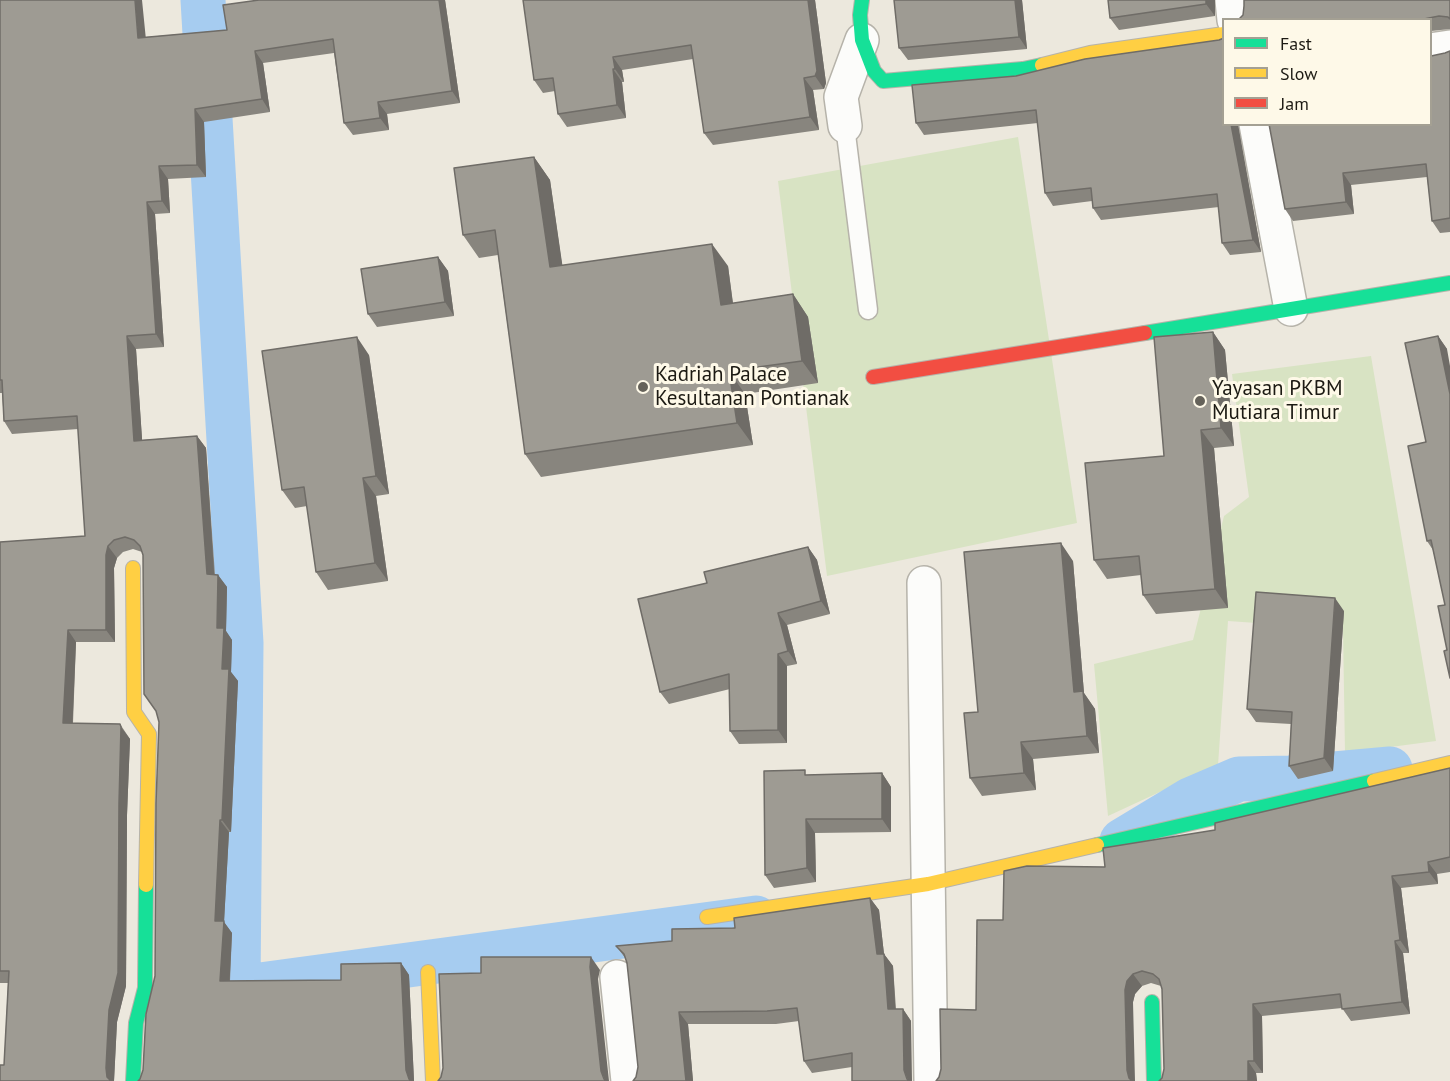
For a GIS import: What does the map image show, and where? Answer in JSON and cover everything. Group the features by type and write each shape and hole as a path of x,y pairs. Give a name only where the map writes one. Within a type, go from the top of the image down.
{"street":[{"path":"862,0 860,15 862,40 874,71 883,81 1023,69 1090,53 1222,34"},
{"path":"1232,0 1234,18"},
{"path":"845,126 841,97 862,40"},
{"path":"1432,50 1450,47"},
{"path":"1256,126 1291,309"},
{"path":"873,377 1450,283"},
{"path":"133,568 134,712 149,734 145,988 136,1023 133,1081"},
{"path":"924,583 931,1081"},
{"path":"706,916 928,884 1450,763"},
{"path":"428,972 433,1081"},
{"path":"617,976 628,1081"},
{"path":"1152,1002 1154,1081"}],"lane":[{"path":"845,126 868,310"}],"green space":[{"path":"1018,137 1077,523 827,576 778,181"},
{"path":"1371,356 1436,741 1345,753 1343,629 1228,621 1218,765 1108,816 1094,664 1193,640 1224,516 1249,497 1232,374"}],"building":[{"path":"0,0 135,0 138,38 227,30 223,5 259,0 439,0 452,91 378,102 380,118 344,123 333,39 255,51 262,99 195,109 197,165 159,166 162,201 147,202 156,334 127,336 134,441 197,436 207,574 218,575 217,628 224,628 222,669 229,669 215,921 224,921 220,981 341,980 341,964 401,963 406,1070 411,1081 138,1081 143,1070 146,1014 155,976 159,722 156,711 144,694 143,555 140,546 134,540 125,537 114,540 108,546 106,555 106,630 68,630 63,723 120,724 121,727 118,973 109,1010 106,1068 107,1077 111,1081 0,1081 0,1065 4,1065 9,971 0,971 0,542 85,536 77,416 4,421 2,380 0,380"},
{"path":"523,0 808,0 817,71 815,76 804,78 810,117 704,133 691,45 613,57 617,105 558,114 553,78 534,80"},
{"path":"894,0 1015,0 1019,37 899,48"},
{"path":"1108,0 1206,0 1206,4 1110,18"},
{"path":"1244,0 1450,0 1450,19 1439,16 1429,18 1240,18 1243,15"},
{"path":"1222,39 1222,126 1231,126 1253,240 1222,243 1217,194 1093,208 1091,188 1045,193 1036,110 916,123 912,85 1016,76 1085,59"},
{"path":"1450,51 1450,218 1432,221 1426,164 1343,173 1346,202 1285,209 1269,126 1432,126 1432,56"},
{"path":"534,157 550,267 712,244 721,305 793,294 802,361 729,371 737,423 525,454 495,230 463,235 454,168"},
{"path":"438,257 445,302 368,314 361,269"},
{"path":"1213,332 1221,428 1201,430 1215,589 1143,595 1139,556 1094,560 1085,463 1164,456 1154,337"},
{"path":"1438,336 1450,394 1450,678 1438,606 1445,605 1431,540 1427,541 1408,446 1426,442 1405,343"},
{"path":"357,337 376,476 363,478 375,563 316,572 304,487 282,490 262,351"},
{"path":"1061,543 1074,692 1083,691 1087,736 1021,742 1024,773 970,778 964,713 978,712 964,552"},
{"path":"808,547 821,601 778,613 788,651 778,654 778,730 730,731 729,674 660,692 638,599 707,583 704,572"},
{"path":"1256,592 1335,598 1324,758 1289,766 1292,712 1247,709"},
{"path":"1450,768 1450,857 1428,862 1429,872 1392,876 1400,940 1395,941 1402,1002 1342,1009 1340,994 1253,1004 1254,1061 1248,1061 1248,1081 1159,1081 1164,1069 1162,989 1159,979 1153,974 1142,971 1133,974 1127,981 1125,990 1127,1070 1132,1081 936,1081 941,1069 940,1009 976,1010 977,920 1003,920 1004,871 1027,866 1105,867 1103,848 1215,830 1215,823"},
{"path":"805,770 805,775 882,773 882,819 806,819 807,868 765,875 764,771"},
{"path":"870,898 877,954 884,954 888,1009 903,1009 904,1070 909,1081 852,1081 852,1053 804,1061 797,1008 767,1011 679,1012 686,1081 633,1081 638,1067 627,963 624,954 616,946 672,941 672,929 735,928 734,918"},
{"path":"481,957 591,957 590,967 601,1071 606,1081 438,1081 443,1068 439,974 481,973"}],"waterway":[{"path":"203,0 241,643 238,988 240,1081"},
{"path":"1122,841 1190,800 1239,779 1290,778 1390,769"},
{"path":"238,988 756,918"}],"traffic: fast":[{"path":"862,0 860,15 862,40 874,71 883,81 1023,69 1042,65"},
{"path":"1145,333 1450,283"},
{"path":"1097,845 1374,781"},
{"path":"133,1081 136,1023 145,988 146,885"},
{"path":"1152,1002 1154,1081"}],"traffic: slow":[{"path":"1042,65 1090,53 1222,34"},
{"path":"133,568 134,712 149,734 146,885"},
{"path":"1374,781 1450,763"},
{"path":"707,917 928,884 1097,845"},
{"path":"428,972 433,1081"}],"traffic: jam":[{"path":"873,377 1145,333"}],"place":[{"name":"Kadriah Palace Kesultanan Pontianak","path":"643,387"},
{"name":"Yayasan PKBM Mutiara Timur","path":"1200,401"}]}
